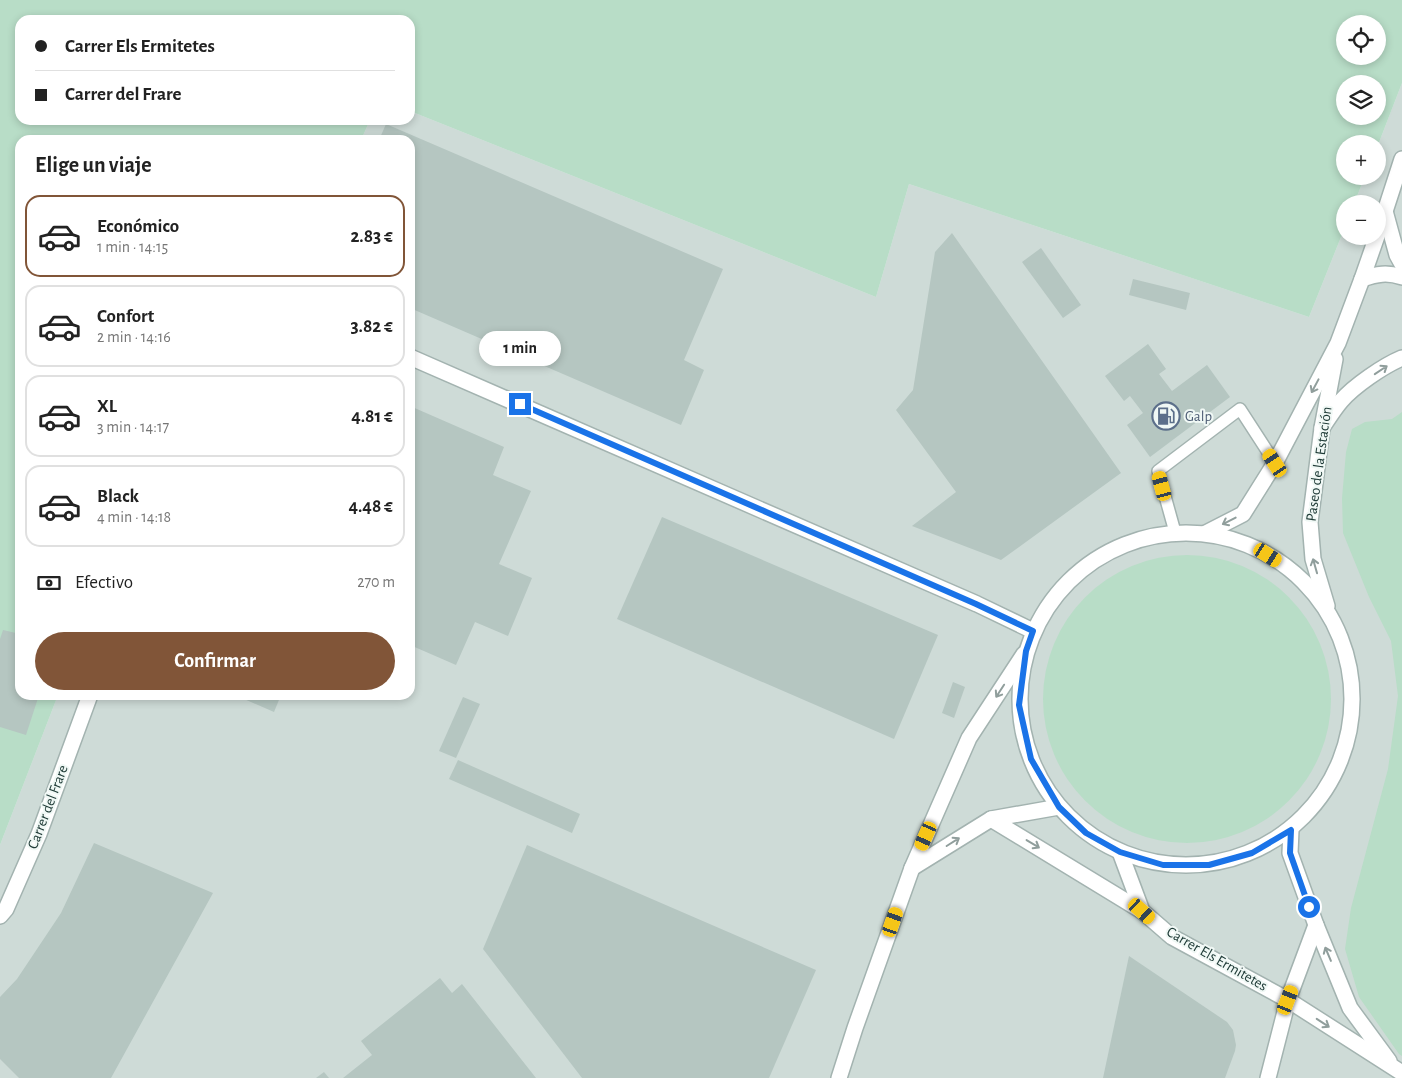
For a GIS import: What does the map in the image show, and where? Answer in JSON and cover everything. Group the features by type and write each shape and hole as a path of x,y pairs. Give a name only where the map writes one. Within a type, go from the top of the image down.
{"street":[{"name":"Paseo de la Estación","path":"1386,208 1402,159"},
{"path":"1386,215 1397,255 1402,264"},
{"name":"Paseo de la Estación","path":"1206,533 1243,514 1275,463 1338,343 1374,245"},
{"path":"1362,279 1379,274 1402,277"},
{"name":"Paseo de la Estación","path":"1329,612 1312,559 1310,522 1322,428 1338,343"},
{"path":"415,358 976,604 1033,631"},
{"path":"1322,428 1340,402 1358,385 1402,358"},
{"path":"1175,532 1206,533 1254,546 1297,574 1329,612 1346,649 1353,688 1351,728 1339,767 1319,801 1291,830 1252,853 1209,865 1163,865 1120,852 1086,833 1059,807 1031,759 1019,705 1026,651 1033,631 1057,592 1090,562 1131,541 1175,532"},
{"path":"839,1078 912,868 969,738 1026,651"},
{"name":"Carrer del Frare","path":"0,916 6,909 39,834 88,700"},
{"path":"912,868 991,818 1059,807"},
{"path":"991,818 1142,911"},
{"name":"Carrer Els Ermitetes","path":"1291,830 1290,853 1316,925 1350,1008 1399,1072"},
{"name":"Carrer Els Ermitetes","path":"1120,852 1142,911 1172,937 1288,1000 1399,1072"},
{"path":"1268,1078 1288,1000 1316,925"}],"lane":[{"path":"1175,532 1158,471 1240,409 1275,463"}],"shaded area":[{"path":"1402,83 1402,1078 0,1078 0,845 56,700 415,700 415,135 363,135 368,125 415,125 415,113 876,297 909,184 1309,317 1338,245 1386,245 1386,195 1358,195 1361,185 1386,185 1386,135 1382,135"}],"green space":[{"path":"0,0 1402,0 1402,83 1386,124 1386,75 1336,75 1336,125 1386,125 1382,135 1336,135 1336,185 1361,185 1358,195 1336,195 1336,245 1338,245 1309,317 909,184 876,297 415,113 415,15 15,15 15,125 368,125 363,135 15,135 15,700 56,700 0,845"},
{"path":"1402,412 1402,1056 1359,997 1345,949 1351,908 1388,769 1398,696 1391,641 1369,597 1343,533 1342,498 1346,452 1352,429 1365,422 1392,419"},
{"path":"1187,555 1215,558 1242,566 1267,579 1289,597 1307,619 1320,644 1328,671 1331,699 1328,727 1320,754 1307,779 1289,801 1267,819 1242,832 1215,840 1187,843 1159,840 1132,832 1107,819 1085,801 1067,779 1054,754 1046,727 1043,699 1046,671 1054,644 1067,619 1085,597 1107,579 1132,566 1159,558"}],"building":[{"path":"386,125 388,125 412,135 381,135"},
{"path":"415,136 723,269 684,360 704,370 681,425 415,310"},
{"path":"952,233 1121,473 1001,560 912,526 956,492 896,410 913,390 935,252"},
{"path":"1041,248 1081,305 1063,318 1022,262"},
{"path":"1133,279 1190,293 1186,310 1129,295"},
{"path":"1148,344 1166,369 1159,374 1172,391 1207,365 1230,397 1150,457 1127,425 1143,413 1130,396 1124,401 1105,376"},
{"path":"415,408 504,447 493,475 531,491 499,564 532,578 508,636 475,622 456,665 415,647"},
{"path":"662,517 938,635 894,739 617,619"},
{"path":"3,630 15,633 15,700 37,700 26,735 0,727 0,639"},
{"path":"953,682 965,687 954,718 942,713"},
{"path":"463,697 480,704 456,758 439,751"},
{"path":"246,700 279,700 274,712"},
{"path":"458,760 580,814 572,833 449,779"},
{"path":"94,843 213,893 111,1078 19,1078 0,1059 0,997 17,979 61,913"},
{"path":"527,845 816,970 769,1078 582,1078 483,949"},
{"path":"1129,956 1227,1022 1233,1030 1236,1045 1225,1078 1103,1078"},
{"path":"440,978 452,993 462,984 536,1078 343,1078 372,1055 361,1041"},
{"path":"324,1072 329,1078 316,1078"}],"place":[{"name":"Galp","path":"1166,416"}],"route":[{"path":"520,404 976,604 1033,631 1026,651 1019,705 1031,759 1059,807 1086,833 1120,852 1163,865 1209,865 1252,853 1291,830 1290,853 1309,907"}]}
